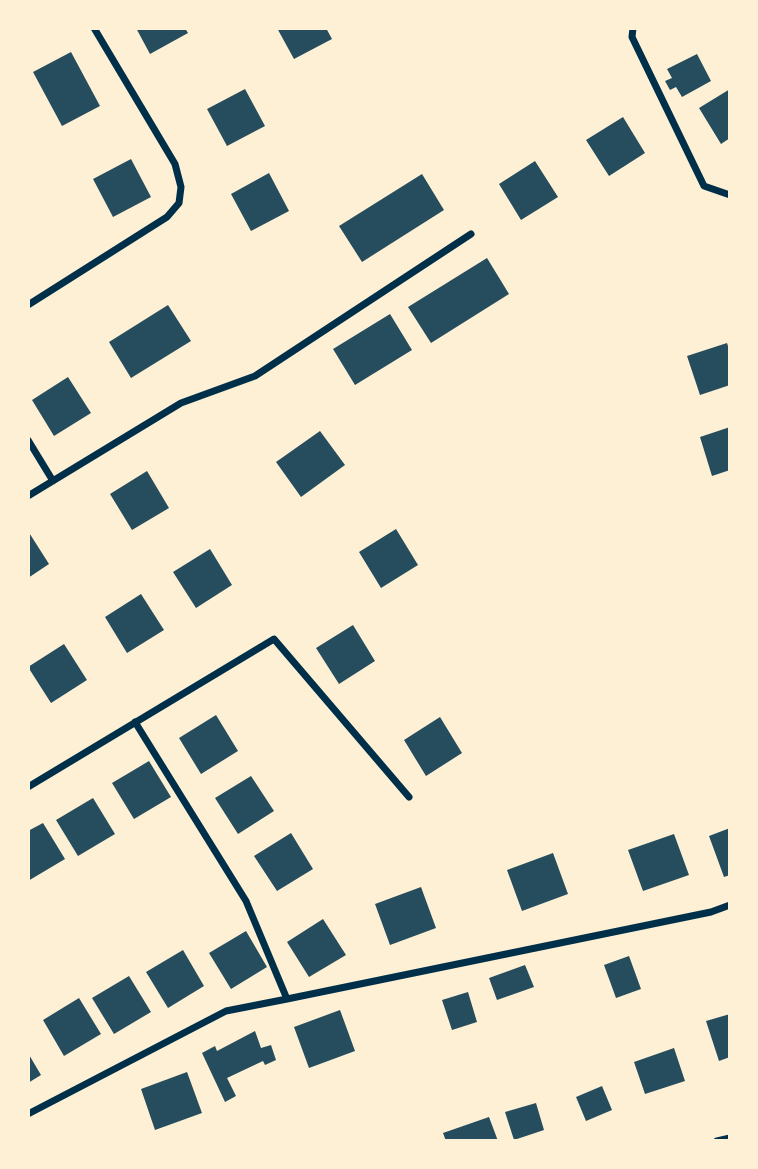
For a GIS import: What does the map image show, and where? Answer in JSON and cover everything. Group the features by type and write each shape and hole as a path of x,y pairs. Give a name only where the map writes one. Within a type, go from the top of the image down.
{"street":[{"path":"28,305 167,217 179,203 181,187 176,164 94,28"},
{"path":"633,28 632,37 704,186 730,195"},
{"path":"28,496 181,404 255,376 471,234"},
{"path":"28,440 53,481"},
{"path":"28,786 274,639 409,797"},
{"path":"135,722 246,901 287,999"},
{"path":"28,1114 226,1011 711,912 730,905"},
{"path":"717,1141 730,1138"}],"building":[{"path":"136,28 185,28 188,33 150,54"},
{"path":"277,28 326,28 332,39 294,59"},
{"path":"71,52 100,106 62,126 33,72"},
{"path":"697,54 711,81 682,97 676,87 670,90 665,81 672,78 667,69"},
{"path":"245,89 265,126 227,146 207,109"},
{"path":"730,89 730,138 721,144 699,108"},
{"path":"623,117 645,153 609,176 586,140"},
{"path":"131,159 151,197 113,217 93,179"},
{"path":"535,161 558,197 521,220 499,184"},
{"path":"269,173 289,211 251,231 231,194"},
{"path":"422,174 444,210 362,262 339,226"},
{"path":"487,258 509,294 431,343 408,307"},
{"path":"168,305 191,341 131,378 109,342"},
{"path":"390,314 412,350 355,385 333,349"},
{"path":"727,343 730,352 730,385 700,395 687,356"},
{"path":"68,377 91,413 54,436 32,400"},
{"path":"730,427 730,470 712,476 700,437"},
{"path":"320,431 345,465 301,497 276,462"},
{"path":"147,471 169,508 132,530 110,494"},
{"path":"396,529 418,565 381,588 359,552"},
{"path":"28,531 49,564 28,578"},
{"path":"210,549 232,585 196,608 173,572"},
{"path":"141,594 164,630 127,653 105,617"},
{"path":"353,625 375,661 339,684 316,648"},
{"path":"64,644 87,680 51,703 28,667"},
{"path":"216,715 238,751 201,774 179,738"},
{"path":"440,717 462,753 426,776 404,740"},
{"path":"149,761 171,797 134,819 112,783"},
{"path":"251,776 274,811 238,834 215,798"},
{"path":"93,798 115,834 78,856 56,820"},
{"path":"43,823 65,859 28,881 28,831"},
{"path":"730,828 730,875 724,877 709,836"},
{"path":"291,833 313,869 277,891 254,856"},
{"path":"674,834 689,875 643,891 628,850"},
{"path":"553,853 568,894 522,911 507,870"},
{"path":"421,887 436,928 390,945 375,904"},
{"path":"323,919 346,955 309,977 287,942"},
{"path":"246,931 267,967 231,989 209,953"},
{"path":"183,950 204,986 168,1008 146,972"},
{"path":"629,956 641,989 616,998 604,965"},
{"path":"525,965 534,987 497,1000 489,978"},
{"path":"129,976 151,1012 114,1034 92,998"},
{"path":"468,992 477,1022 452,1030 442,1000"},
{"path":"79,998 101,1034 64,1056 43,1020"},
{"path":"340,1010 355,1051 309,1068 294,1027"},
{"path":"730,1014 730,1057 719,1061 706,1021"},
{"path":"255,1031 261,1048 271,1045 276,1060 265,1065 263,1061 227,1078 236,1096 225,1102 202,1053 215,1046 217,1051"},
{"path":"674,1048 685,1081 645,1094 634,1062"},
{"path":"28,1053 41,1075 28,1083"},
{"path":"187,1072 202,1113 155,1130 141,1089"},
{"path":"602,1086 612,1110 586,1121 576,1097"},
{"path":"536,1103 544,1130 514,1140 505,1112"},
{"path":"489,1117 498,1141 446,1141 443,1133"}]}
